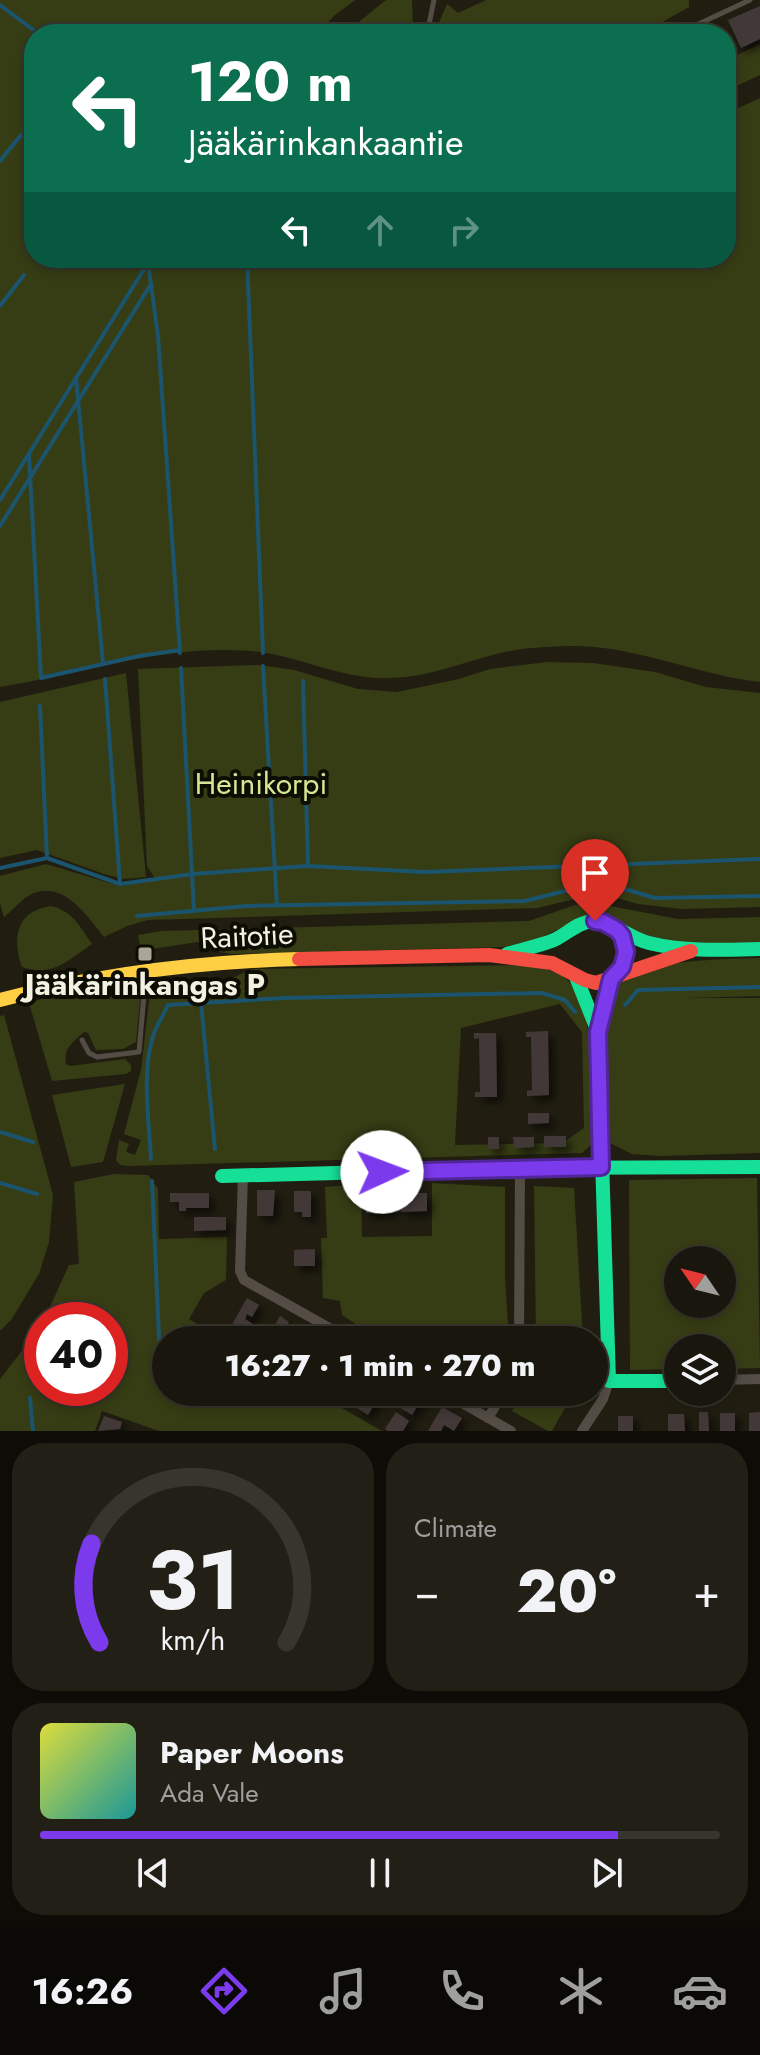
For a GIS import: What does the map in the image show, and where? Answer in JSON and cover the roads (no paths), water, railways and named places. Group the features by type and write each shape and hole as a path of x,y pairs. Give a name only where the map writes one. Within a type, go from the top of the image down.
{"main road":[{"name":"Raitotie","path":"501,955 571,933 581,924 595,921 603,922 635,940 691,951 760,949"},
{"path":"614,976 625,960 626,952 617,930"},
{"path":"571,933 564,952 598,1032 609,1381 664,1381"},
{"name":"Raitotie","path":"0,1000 44,987 212,962 501,955 557,965 596,983 691,951"},
{"path":"222,1176 520,1168 760,1167"}],"street":[{"path":"598,1032 614,976"},
{"path":"519,1326 520,1168"},
{"path":"243,1175 240,1271 244,1280 326,1326"},
{"path":"736,1380 760,1379"},
{"path":"582,1431 598,1407 609,1381"},
{"path":"467,1406 511,1431"},
{"path":"488,1418 495,1406"}],"lane":[{"path":"429,24 434,0"},
{"path":"698,24 750,0"},
{"path":"82,1040 89,1053 97,1057 139,1052 146,971"}],"waterway":[{"path":"0,5 26,24"},
{"path":"0,161 24,131"},
{"path":"0,500 145,268"},
{"path":"149,268 158,336 180,653"},
{"path":"247,268 263,653"},
{"path":"0,306 24,275"},
{"path":"0,526 151,284"},
{"path":"76,378 103,663"},
{"path":"29,455 41,678 180,650"},
{"path":"263,666 277,906"},
{"path":"181,668 194,911"},
{"path":"105,679 120,884"},
{"path":"303,681 308,866"},
{"path":"40,706 47,858"},
{"path":"0,868 47,858 120,884 193,874 308,866 425,872 760,859"},
{"path":"137,916 246,906 525,901 601,882 655,898 760,896"},
{"path":"625,1005 638,990 760,987"},
{"path":"151,1159 148,1063 154,1033 168,1005 283,998 542,993 565,1000 575,1012"},
{"path":"201,1003 215,1149"},
{"path":"0,1132 33,1142"},
{"path":"152,1181 159,1326"},
{"path":"0,1183 37,1194"},
{"path":"31,1406 33,1431"}],"place":[{"name":"Jääkärinkangas P","path":"145,954"}],"park label":[{"name":"Heinikorpi","path":"261,784"}]}
